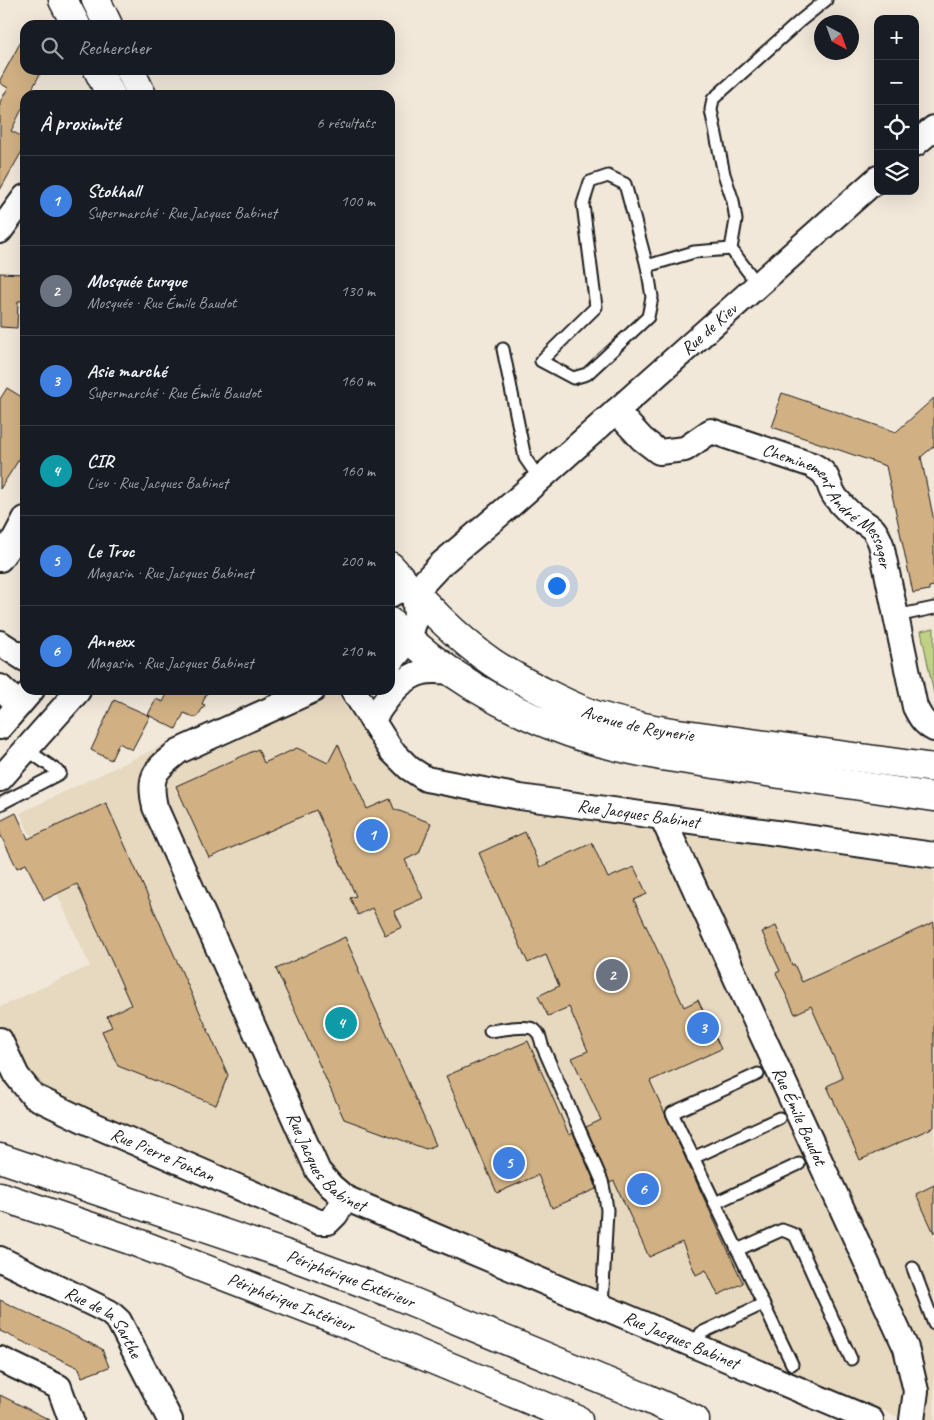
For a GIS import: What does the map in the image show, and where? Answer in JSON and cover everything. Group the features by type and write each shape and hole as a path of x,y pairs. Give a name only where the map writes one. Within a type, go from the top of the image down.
{"main road":[{"path":"63,0 73,20"},
{"path":"96,0 106,20"},
{"path":"101,75 108,90"},
{"path":"132,75 140,90"},
{"name":"Avenue de Reynerie","path":"395,578 402,594 492,662 530,685 598,716 678,734 934,768"},
{"name":"Avenue de Reynerie","path":"399,631 451,672 492,698 571,733 619,748 661,756 934,796"},
{"name":"Périphérique Extérieur","path":"0,1158 282,1253 396,1295 695,1420"},
{"name":"Périphérique Intérieur","path":"0,1196 130,1240 335,1318 578,1420"}],"street":[{"path":"919,141 934,128"},
{"name":"Rue de Kiev","path":"402,594 440,565 874,182"},
{"path":"0,231 20,204"},
{"name":"Cheminement André Messager","path":"616,411 642,439 659,452 685,449 711,431 822,470 829,481 834,496 854,517 870,525 877,534 881,544 915,707 927,726 934,729"},
{"path":"0,559 16,533"},
{"path":"395,645 399,631 416,616 402,594"},
{"path":"0,643 20,656"},
{"path":"395,689 406,679 424,672 451,672"},
{"path":"0,687 20,695"},
{"path":"0,779 74,695"},
{"name":"Rue Jacques Babinet","path":"302,695 180,751 163,764 154,775 151,791 155,807 318,1171 345,1198 870,1420"},
{"name":"Rue Jacques Babinet","path":"360,695 372,720 391,750 409,768 426,779 520,796 934,855"},
{"path":"372,720 389,695"},
{"path":"0,727 26,697"},
{"name":"Rue Émile Baudot","path":"662,817 906,1348 916,1391 912,1420"},
{"name":"Rue Pierre Fontan","path":"0,1040 17,1076 33,1096 85,1121 318,1222 328,1222 336,1214 345,1198"},
{"name":"Rue de la Sarthe","path":"0,1259 109,1312 120,1321 170,1420"},
{"path":"0,1359 59,1387 71,1420"}],"lane":[{"path":"758,284 731,249 736,220 733,201 724,174 711,110 713,99 826,0"},
{"path":"608,176 625,184 647,266 652,297 648,316 587,374 573,378 541,361 596,307 583,204 590,182 608,176"},
{"path":"647,266 694,252 731,249"},
{"path":"502,349 525,458 539,478"},
{"path":"896,616 934,608"},
{"path":"0,804 60,773 26,749"},
{"path":"490,1031 529,1027 536,1031 602,1181 607,1210 602,1307"},
{"path":"758,1074 672,1113 792,1364"},
{"path":"693,1158 779,1118"},
{"path":"715,1203 799,1164"},
{"path":"737,1250 782,1230 795,1235 851,1359"},
{"path":"913,1268 934,1324"},
{"path":"695,1346 701,1333 763,1304"}],"shaded area":[{"path":"268,695 339,695 386,764 395,774 409,786 434,795 934,868 934,1420 905,1420 354,1187 318,1207 40,1090 26,1076 0,1023 0,1007 90,966 20,813"}],"green space":[{"path":"934,628 934,694 921,631"}],"building":[{"path":"20,43 20,75 39,75 32,90 20,90 20,113 11,131 20,136 20,155 0,190 0,102 8,88 0,83"},
{"path":"0,273 20,274 20,301 18,301 17,328 0,327"},
{"path":"7,388 20,396 20,458 0,489 0,399"},
{"path":"782,393 896,432 934,398 934,446 921,457 934,521 934,586 929,587 929,590 913,593 886,466 772,427"},
{"path":"166,695 206,695 202,704 205,705 196,718 184,713 176,729 148,715 156,699 163,702"},
{"path":"114,700 150,716 132,750 119,743 111,760 91,750"},
{"path":"338,744 367,809 390,799 394,809 431,823 419,853 405,860 423,898 394,911 402,927 385,935 372,908 358,915 350,898 356,896 316,810 209,858 176,786 258,749 264,763 297,748 328,763"},
{"path":"106,803 228,1075 216,1105 118,1066 102,1031 112,1027 107,1016 131,1005 77,884 44,900 26,864 17,868 0,834 0,821 16,813 28,839"},
{"path":"525,832 540,867 592,843 608,878 634,867 647,894 634,900 684,1007 698,1000 721,1049 650,1081 743,1283 718,1295 706,1270 696,1275 682,1242 649,1257 614,1181 610,1183 586,1127 601,1120 572,1058 588,1051 569,1007 548,1016 538,996 559,986 546,955 528,963 479,853"},
{"path":"934,922 934,1127 860,1160 827,1086 843,1078 811,1006 795,1014 776,973 780,971 762,932 776,926 792,965 794,964 802,982"},
{"path":"345,937 436,1145 426,1149 344,1119 276,969"},
{"path":"528,1041 569,1135 573,1133 596,1189 552,1208 538,1175 497,1193 446,1076"},
{"path":"934,1185 934,1233 916,1194"},
{"path":"0,1300 102,1349 109,1367 82,1377 79,1368 0,1331"},
{"path":"0,1395 50,1420 0,1420"}],"place":[{"name":"Stokhall","path":"372,835"},
{"name":"Mosquée turque","path":"612,975"},
{"name":"CIR","path":"341,1023"},
{"name":"Asie marché","path":"703,1028"},
{"name":"Le Troc","path":"509,1163"},
{"name":"Annexx","path":"643,1189"}]}
